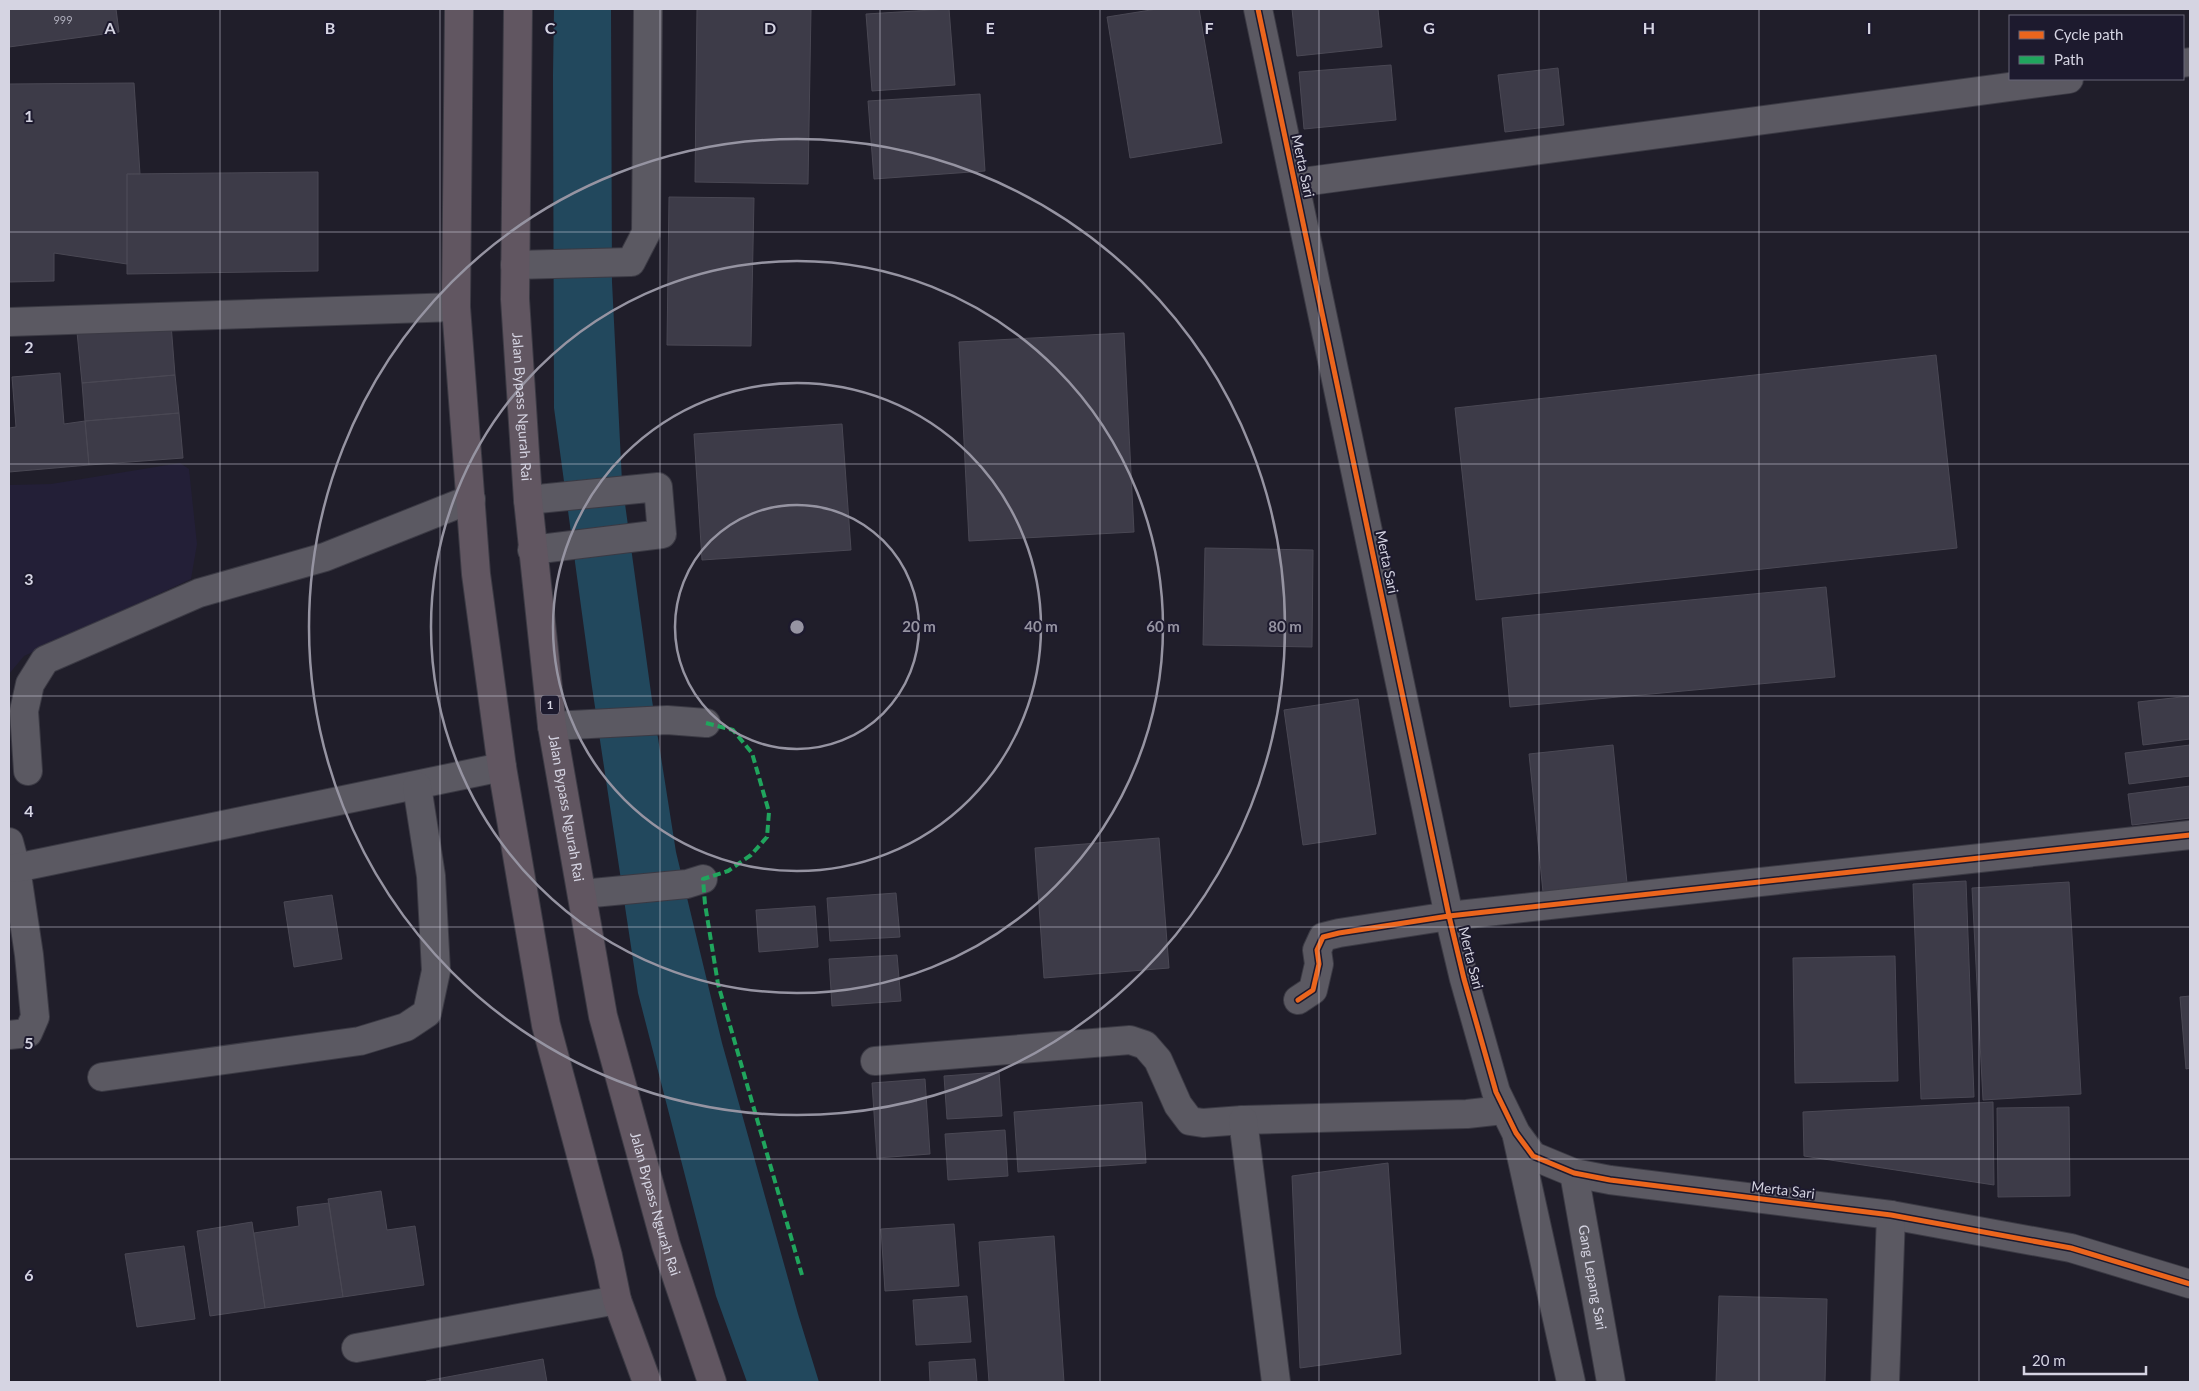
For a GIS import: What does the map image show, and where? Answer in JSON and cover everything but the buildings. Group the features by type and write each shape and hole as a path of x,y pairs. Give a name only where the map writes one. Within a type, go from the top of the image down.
{"highway":[{"path":"459,9 456,307 476,574 502,767 546,1025 608,1256 617,1300 647,1382"},
{"name":"Jalan Bypass Ngurah Rai","path":"518,9 520,265 515,299 538,499 552,726 603,1016 666,1245 712,1382"}],"street":[{"path":"520,265 632,262 646,234 648,9"},
{"name":"Merta Sari","path":"1258,9 1449,916 1464,979 1496,1092 1503,1110 1516,1133 1533,1156 1574,1173 1610,1180 1891,1215 2071,1248 2190,1284"},
{"path":"1295,184 2062,80"},
{"path":"9,322 456,307"},
{"path":"538,499 658,486 662,534 541,549"},
{"path":"28,771 24,711 30,684 45,660 199,594 325,557 470,499"},
{"path":"552,726 667,720 706,723"},
{"path":"16,868 502,767"},
{"path":"102,1077 360,1041 406,1027 427,1013 436,971 431,876 417,786"},
{"path":"1298,1000 1313,990 1319,964 1318,950 1323,937 1449,916 2190,835"},
{"path":"9,842 16,868 29,956 35,1017 28,1032 9,1035"},
{"path":"582,894 695,881"},
{"path":"875,1061 1130,1040 1145,1045 1158,1060 1178,1105 1190,1121 1203,1124 1243,1120 1467,1114 1503,1110"},
{"path":"1243,1120 1276,1382"},
{"path":"1516,1133 1571,1382"},
{"name":"Gang Lepang Sari","path":"1574,1173 1611,1382"},
{"path":"1885,1382 1891,1215"},
{"path":"356,1348 617,1300"}],"shaded area":[{"path":"180,463 189,469 197,544 191,579 24,656 9,674 9,485 51,484"}],"water":[{"path":"554,9 611,9 612,282 622,482 652,700 676,852 722,1043 819,1382 747,1382 716,1296 638,993 592,687 554,408"}],"marked path":[{"path":"706,723 733,730 752,753 769,812 767,837 751,855 728,871 703,879 705,904 718,984 802,1275"}],"cycle path":[{"path":"1258,9 1449,916 1464,979 1496,1092 1516,1133 1533,1156 1574,1173 1610,1180 1891,1215 2071,1248 2190,1284"},
{"path":"1298,1000 1313,990 1319,964 1317,950 1323,937 1339,933 1449,916 2190,835"}]}
